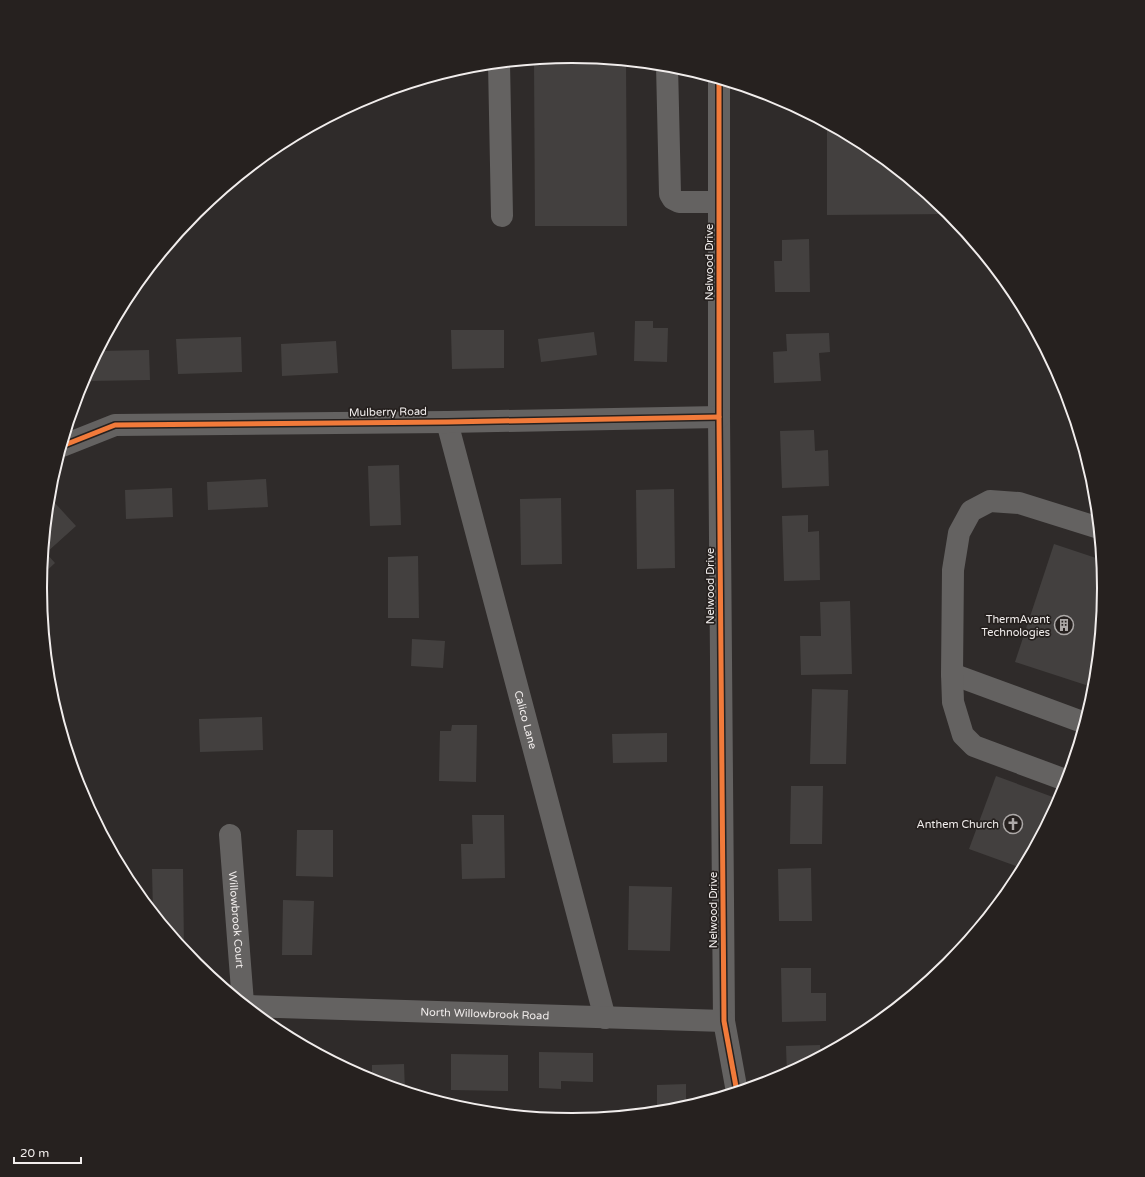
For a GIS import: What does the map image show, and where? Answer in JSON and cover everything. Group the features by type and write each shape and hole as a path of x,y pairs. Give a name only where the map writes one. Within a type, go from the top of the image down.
{"street":[{"path":"500,68 502,216"},
{"path":"667,72 670,194 673,199 685,203 719,202"},
{"name":"Nelwood Drive","path":"724,86 719,202 719,417 724,1021 737,1087"},
{"name":"Mulberry Road","path":"68,444 115,425 446,422 719,417"},
{"name":"Calico Lane","path":"446,422 604,1018"},
{"path":"1062,779 974,746 963,735 953,702 953,570 959,533 971,512 990,501 1019,503 1095,527"},
{"path":"952,674 1081,721"},
{"name":"Willowbrook Court","path":"230,835 242,997"},
{"name":"North Willowbrook Road","path":"255,1006 724,1021"}],"building":[{"path":"572,63 626,66 627,226 535,226 534,64"},
{"path":"827,129 892,172 919,193 941,214 827,215"},
{"path":"809,239 810,292 775,292 774,261 782,261 782,240"},
{"path":"635,321 653,321 653,328 668,328 667,362 634,361"},
{"path":"451,330 504,330 504,368 452,369"},
{"path":"594,332 597,355 541,362 538,339"},
{"path":"829,333 830,352 819,353 821,381 774,383 773,352 787,351 786,334"},
{"path":"241,337 242,372 178,374 176,339"},
{"path":"336,341 338,373 282,376 281,344"},
{"path":"149,350 150,380 90,381 104,351"},
{"path":"814,430 815,451 828,450 829,486 782,488 780,431"},
{"path":"399,465 401,525 370,526 368,466"},
{"path":"266,479 268,507 208,510 207,482"},
{"path":"172,488 173,517 126,519 125,490"},
{"path":"674,489 675,568 637,569 636,490"},
{"path":"561,498 562,564 521,565 520,499"},
{"path":"54,502 76,526 48,551"},
{"path":"808,515 808,532 819,531 820,580 784,581 782,516"},
{"name":"ThermAvant Technologies","path":"1054,544 1097,558 1097,623 1094,657 1089,686 1015,662"},
{"path":"48,555 55,563 48,570"},
{"path":"418,556 419,618 388,618 388,557"},
{"path":"850,601 852,674 801,675 800,636 821,636 820,602"},
{"path":"412,639 445,641 443,668 411,666"},
{"path":"812,689 848,690 846,764 810,764"},
{"path":"262,717 263,750 200,752 199,719"},
{"path":"452,725 477,725 476,782 439,781 440,731 451,731"},
{"path":"667,733 667,762 613,763 612,734"},
{"name":"Anthem Church","path":"996,776 1055,798 1028,851 1018,867 969,849"},
{"path":"791,786 823,786 822,844 790,844"},
{"path":"472,815 504,815 505,878 462,879 461,844 473,844"},
{"path":"297,830 333,830 333,877 296,876"},
{"path":"811,868 812,921 779,921 778,869"},
{"path":"152,869 183,869 184,942 177,935 153,904"},
{"path":"629,886 672,887 670,951 628,950"},
{"path":"283,900 314,901 312,955 282,955"},
{"path":"781,968 811,968 811,993 826,993 826,1021 782,1022"},
{"path":"820,1045 821,1052 787,1068 786,1046"},
{"path":"539,1052 593,1053 593,1082 561,1081 561,1089 539,1088"},
{"path":"451,1054 508,1055 508,1091 451,1090"},
{"path":"404,1064 405,1086 372,1074 372,1065"},
{"path":"686,1084 686,1101 657,1107 657,1085"}],"cycle path":[{"path":"719,84 719,417 724,1021 736,1088"},
{"path":"68,444 115,425 447,422 719,417"}],"place":[{"name":"ThermAvant Technologies","path":"1064,625"},
{"name":"Anthem Church","path":"1013,824"}]}
